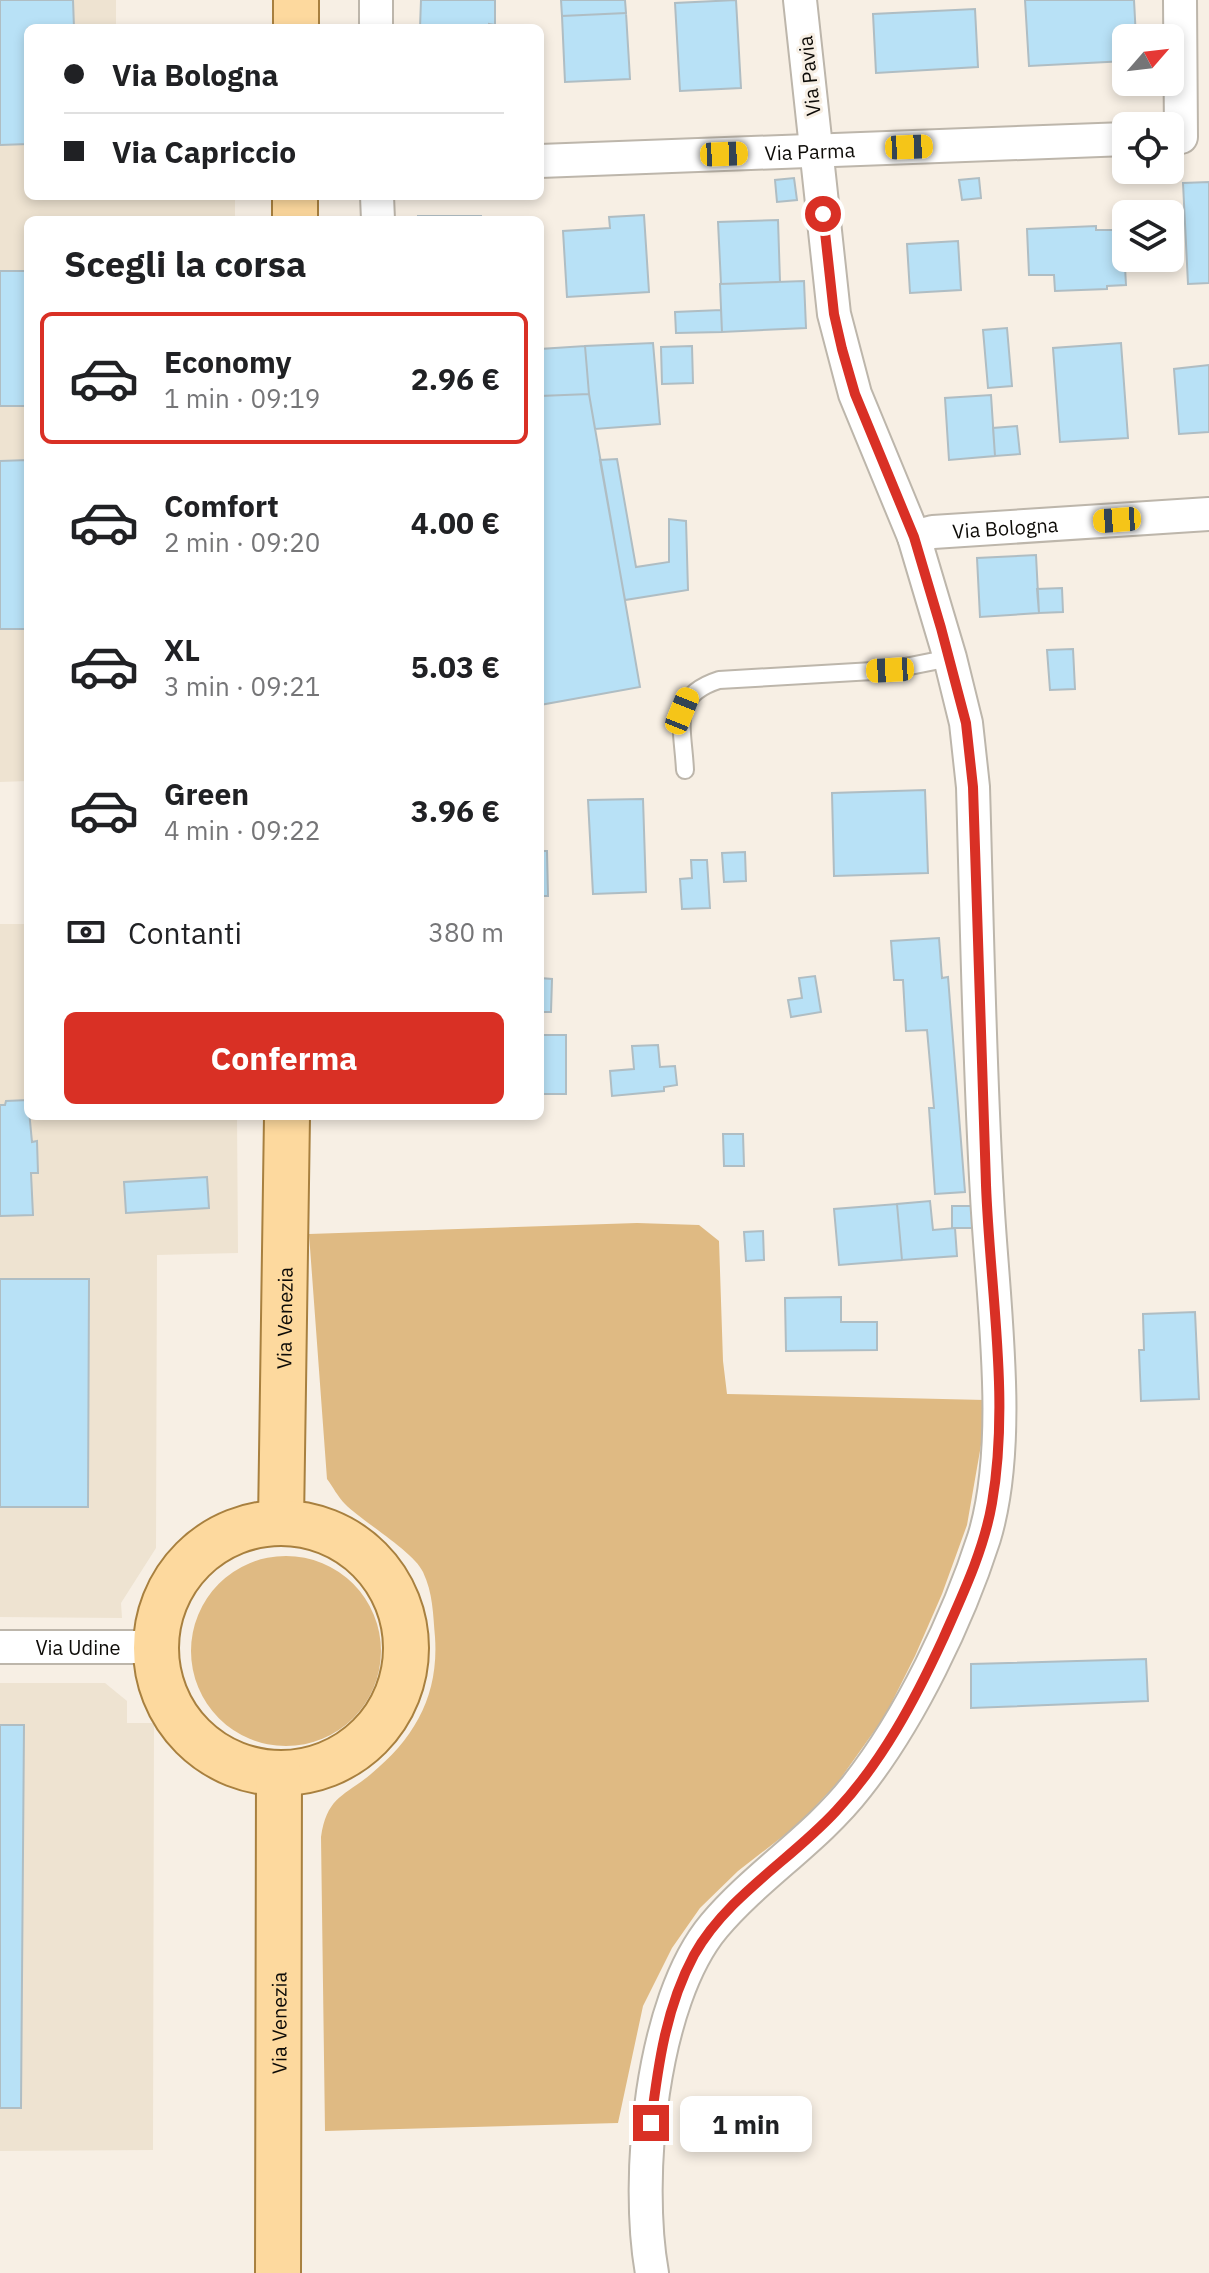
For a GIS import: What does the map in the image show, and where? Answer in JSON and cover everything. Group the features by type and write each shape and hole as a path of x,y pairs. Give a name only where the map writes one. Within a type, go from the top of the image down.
{"main road":[{"path":"296,0 296,24"},
{"name":"Via Venezia","path":"281,1522 287,1120"},
{"path":"281,1522 320,1528 355,1546 383,1575 401,1610 407,1649 400,1688 382,1723 354,1751 319,1769 279,1774 240,1768 206,1749 178,1721 160,1686 155,1647 159,1614 172,1584 192,1558 218,1538 248,1526 281,1522"},
{"name":"Via Venezia","path":"278,2273 279,1774"}],"street":[{"path":"376,0 376,24"},
{"name":"Via Pavia","path":"800,0 817,151"},
{"path":"1180,0 1187,137"},
{"name":"Via Parma","path":"544,161 1112,140"},
{"path":"652,2273 646,2212 648,2151 663,2044 677,1992 712,1929 835,1812 881,1755 912,1702 941,1642 984,1538 992,1506 998,1422 997,1363 986,1191 973,787 966,723 914,537 855,394 839,338 832,300 817,151"},
{"name":"Via Bologna","path":"914,537 949,531 1209,514"},
{"name":"Via Udine","path":"0,1647 155,1647"}],"lane":[{"path":"685,770 682,711 688,696 699,687 719,680 890,670 950,658"}],"shaded area":[{"path":"0,0 116,0 116,24 24,24 24,200 235,200 235,216 24,216 24,781 0,782"},
{"path":"0,924 24,924 24,1120 237,1120 238,1253 157,1255 156,1548 121,1603 122,1618 0,1617"},
{"path":"637,1223 699,1225 719,1241 727,1394 985,1400 981,1445 967,1525 942,1594 885,1716 838,1782 800,1823 738,1871 700,1908 672,1948 643,2006 618,2123 325,2131 321,1837 332,1806 387,1760 412,1730 433,1678 435,1637 429,1588 418,1564 345,1504 327,1479 309,1234"},
{"path":"286,1556 322,1563 353,1584 374,1615 381,1651 374,1687 353,1718 322,1739 286,1746 250,1739 219,1718 198,1687 191,1651 198,1615 219,1584 250,1563"},
{"path":"0,1683 105,1683 127,1701 127,1723 154,1723 153,2150 0,2151"}],"building":[{"path":"0,0 73,0 74,24 24,24 24,144 0,145"},
{"path":"421,0 495,0 495,24 420,24"},
{"path":"561,0 625,0 626,13 562,16"},
{"path":"736,0 741,88 680,91 675,3"},
{"path":"1025,0 1134,0 1135,24 1112,24 1112,62 1029,66"},
{"path":"975,9 978,67 876,73 873,14"},
{"path":"626,13 630,79 565,82 562,16"},
{"path":"794,178 797,200 777,202 775,180"},
{"path":"979,178 981,198 962,200 959,180"},
{"path":"1209,182 1209,283 1188,284 1184,183"},
{"path":"644,215 649,292 567,297 563,231 610,228 609,217"},
{"path":"778,220 780,282 721,284 718,222"},
{"path":"1096,226 1096,230 1112,230 1112,272 1125,272 1126,285 1055,291 1054,275 1029,275 1027,229"},
{"path":"958,241 961,290 910,293 907,244"},
{"path":"0,271 24,271 24,406 0,406"},
{"path":"804,281 806,328 722,332 720,284"},
{"path":"721,310 722,332 676,333 675,312"},
{"path":"1007,328 1012,386 988,388 983,330"},
{"path":"653,343 660,424 595,429 585,346"},
{"path":"1121,343 1128,438 1060,442 1053,348"},
{"path":"585,346 589,394 544,396 544,349"},
{"path":"692,346 693,383 662,384 661,347"},
{"path":"1209,365 1209,432 1179,434 1174,369"},
{"path":"589,394 640,687 544,704 544,396"},
{"path":"991,395 995,456 949,460 945,398"},
{"path":"1017,426 1020,454 995,456 993,428"},
{"path":"617,459 636,567 669,562 669,519 686,521 688,590 625,600 600,460"},
{"path":"24,460 24,629 0,629 0,461"},
{"path":"1036,555 1039,613 980,617 977,558"},
{"path":"1062,588 1063,612 1039,613 1037,589"},
{"path":"1073,649 1075,689 1050,690 1047,650"},
{"path":"925,790 928,873 834,876 832,793"},
{"path":"643,799 646,892 593,894 588,800"},
{"path":"544,851 547,851 548,896 544,896"},
{"path":"745,852 746,881 724,882 722,853"},
{"path":"691,860 707,860 710,908 682,909 680,879 692,878"},
{"path":"939,938 942,978 948,977 965,1192 935,1194 929,1108 934,1108 927,1030 906,1031 903,980 894,980 891,941"},
{"path":"815,976 821,1012 791,1017 788,1000 802,998 799,978"},
{"path":"544,978 552,979 551,1012 544,1012"},
{"path":"544,1035 566,1035 566,1094 544,1094"},
{"path":"658,1045 660,1067 675,1066 677,1085 664,1087 664,1091 612,1096 610,1071 634,1069 632,1046"},
{"path":"24,1100 24,1120 30,1120 32,1142 37,1141 38,1173 31,1173 33,1215 0,1216 0,1105 5,1105 6,1101"},
{"path":"723,1134 743,1134 744,1166 724,1166"},
{"path":"207,1177 209,1208 126,1213 124,1182"},
{"path":"930,1201 933,1230 955,1228 957,1256 902,1260 897,1204"},
{"path":"897,1204 902,1260 839,1265 834,1209"},
{"path":"952,1206 972,1206 973,1228 952,1228"},
{"path":"763,1231 764,1260 746,1261 744,1232"},
{"path":"0,1279 89,1279 88,1507 0,1507"},
{"path":"841,1297 841,1322 877,1322 877,1350 786,1351 785,1298"},
{"path":"1195,1312 1199,1399 1141,1401 1139,1350 1144,1350 1143,1314"},
{"path":"1146,1659 1148,1701 971,1708 971,1664"},
{"path":"0,1725 24,1725 21,2108 0,2108"}],"route":[{"path":"651,2123 663,2044 677,1992 696,1953 712,1929 737,1902 835,1812 881,1755 912,1702 963,1592 984,1538 995,1482 997,1363 986,1191 973,787 966,723 914,537 855,394 842,349 834,314 823,214"}]}
